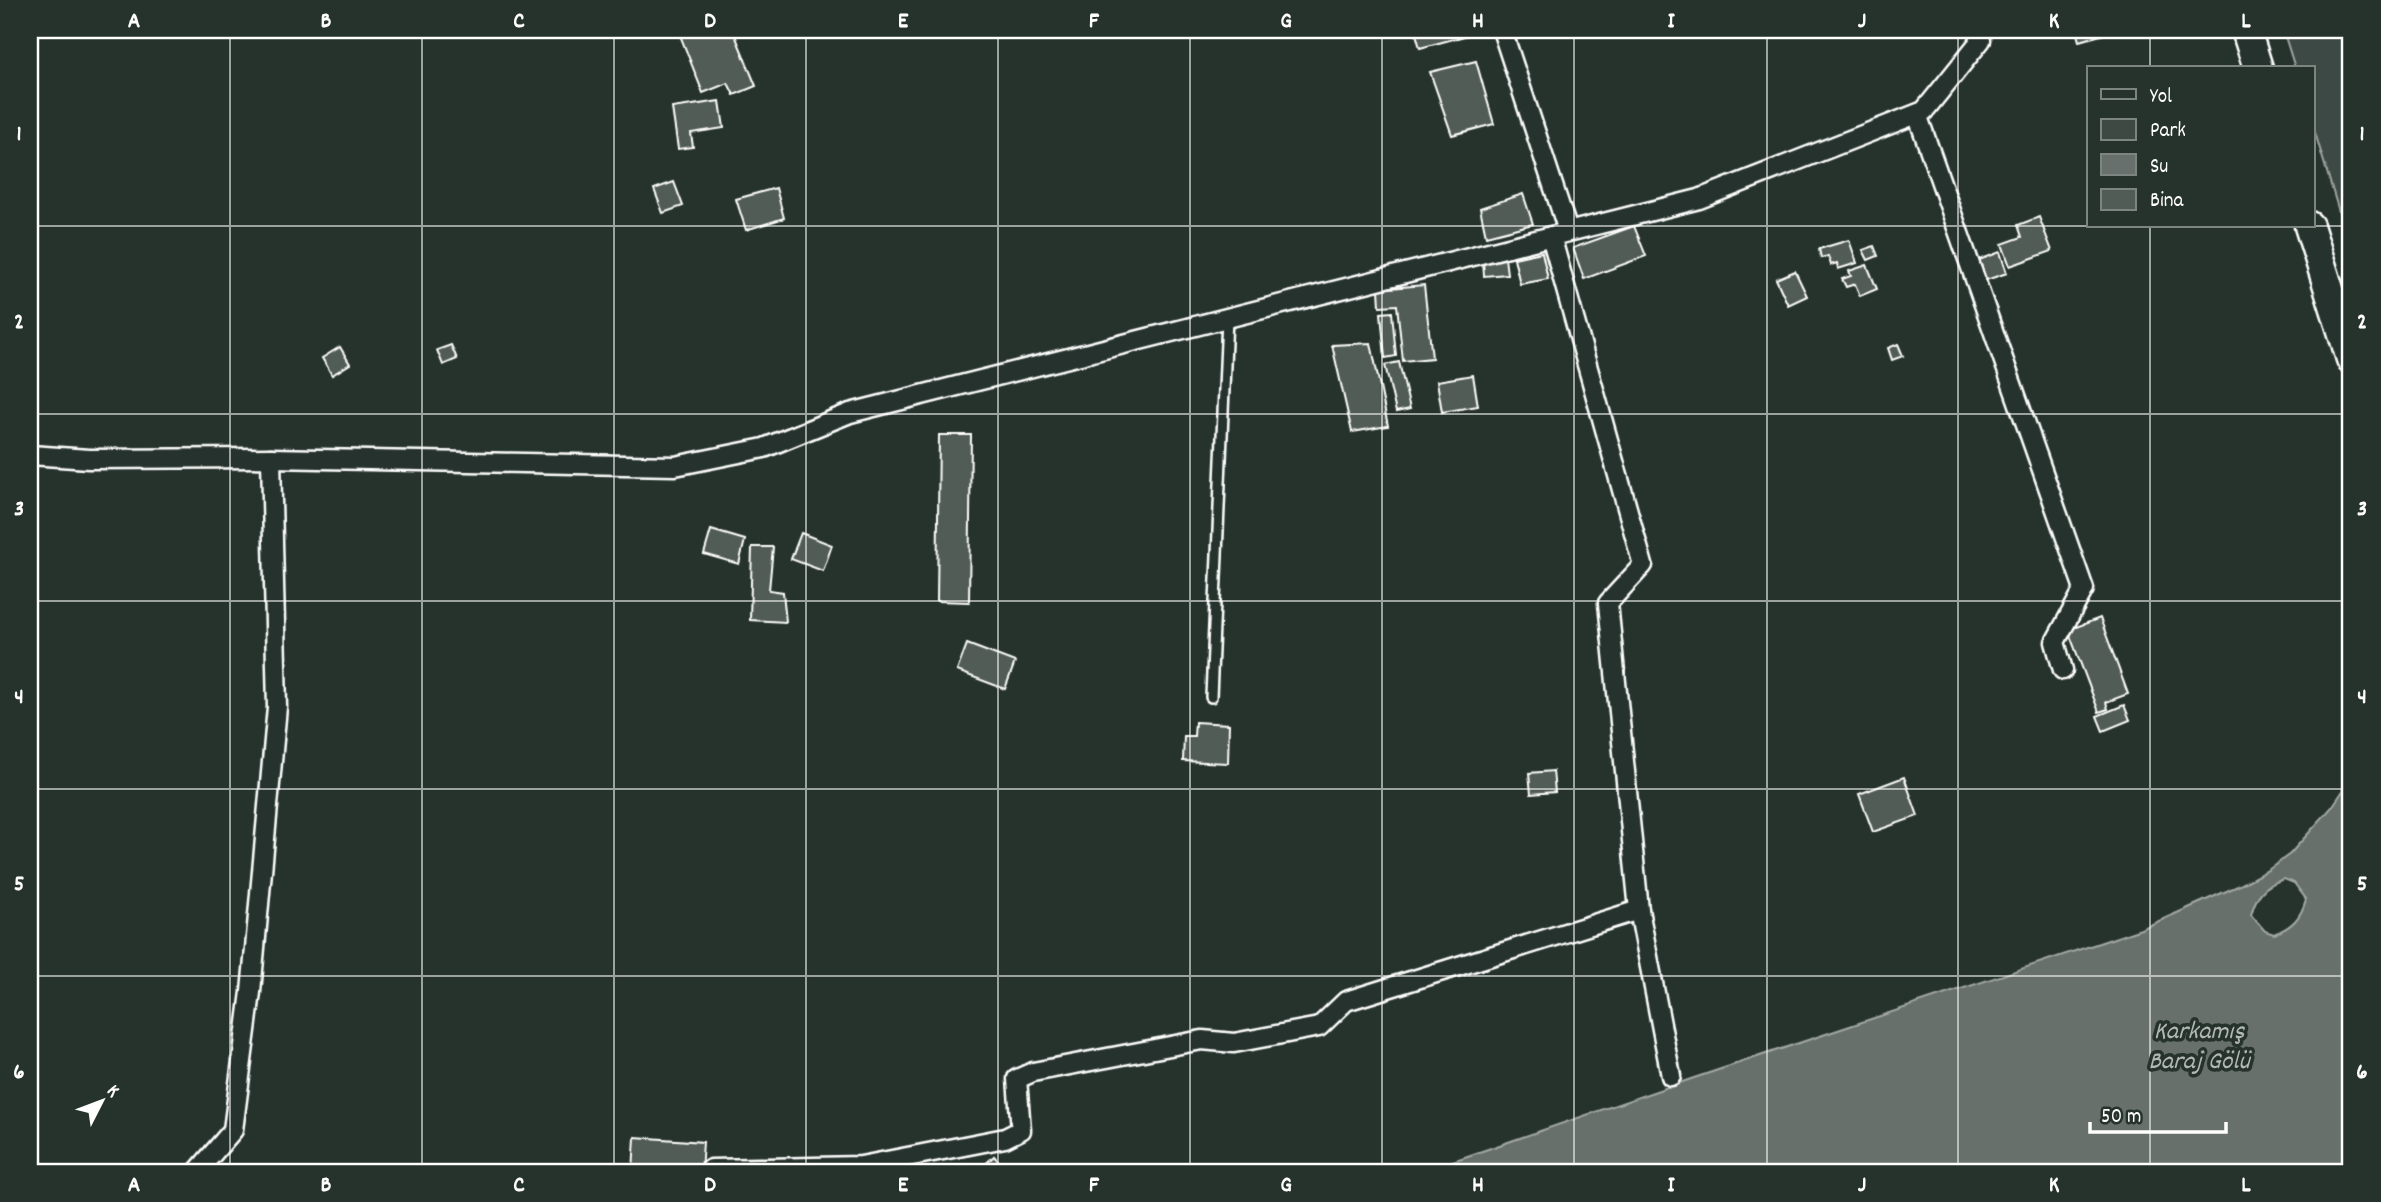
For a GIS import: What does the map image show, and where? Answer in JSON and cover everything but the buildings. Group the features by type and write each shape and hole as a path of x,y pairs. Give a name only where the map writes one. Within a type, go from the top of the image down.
{"main road":[{"path":"2246,30 2257,66"},
{"path":"2310,228 2351,359"}],"street":[{"path":"1502,30 1559,234 1643,565 1608,603 1639,910 1671,1076"},
{"path":"30,455 89,459 271,458 675,466 764,448 850,413 1699,199 1924,111 1981,40 1978,30"},
{"path":"1917,114 2084,589 2055,642 2063,670"},
{"path":"197,1172 233,1130 251,992 277,707 271,458"},
{"path":"711,1169 862,1166 1005,1138 1021,1130 1017,1079 1033,1072 1202,1040 1234,1044 1319,1027 1346,1001 1639,910"}],"lane":[{"path":"1211,696 1227,318"}],"green space":[{"path":"2283,30 2351,30 2351,251 2314,129 2314,66 2294,66"}],"water":[{"name":"Karkamış Baraj Gölü","path":"2351,779 2351,1172 1421,1172 2141,929 2268,870 2290,854 2332,807","holes":["2284,879 2294,883 2306,899 2298,917 2291,925 2274,934 2265,931 2251,915 2258,896 2277,881"]}]}
